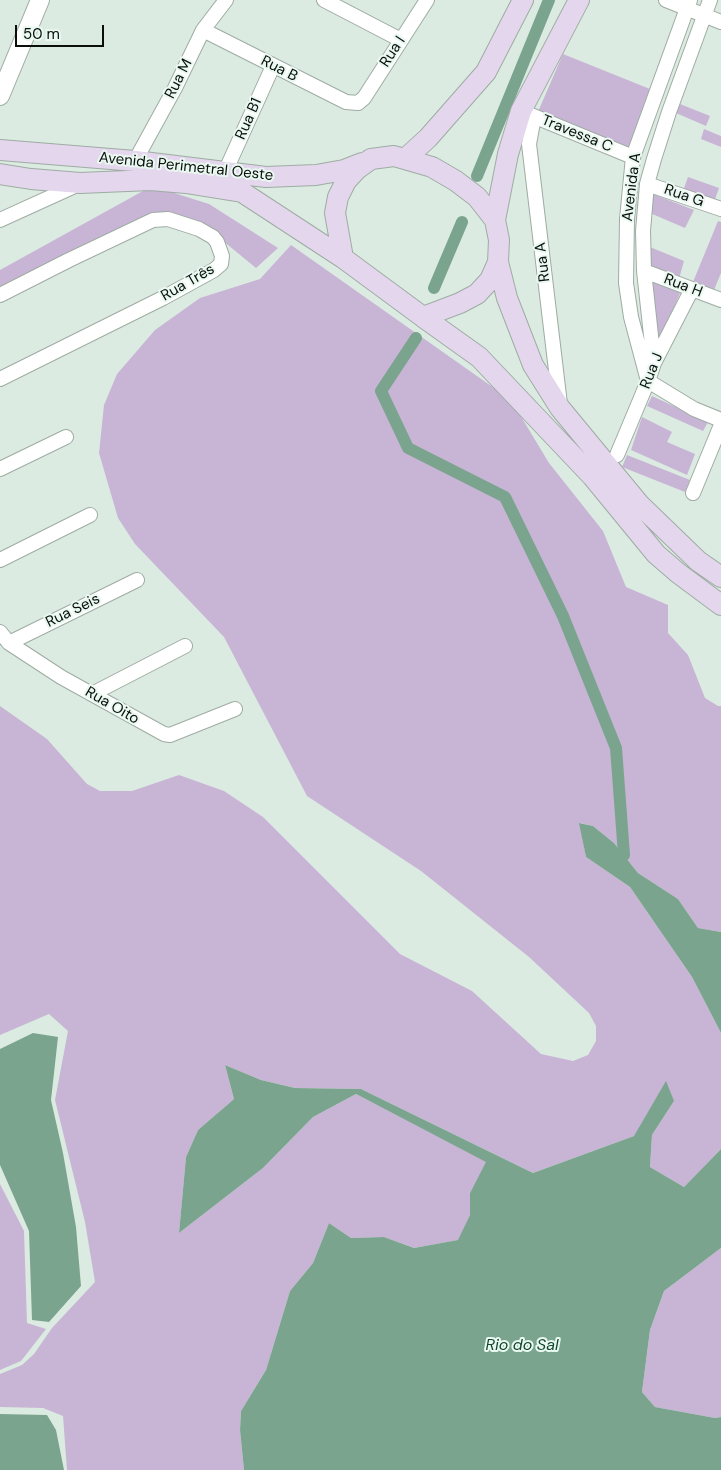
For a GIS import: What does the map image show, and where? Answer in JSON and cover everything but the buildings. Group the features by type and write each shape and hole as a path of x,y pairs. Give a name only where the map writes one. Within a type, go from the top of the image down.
{"main road":[{"path":"405,159 428,138 486,72 523,0"},
{"name":"Rua A","path":"495,220 508,154 579,0"},
{"name":"Avenida Perimetral Oeste","path":"0,150 136,161 266,177 316,175 344,170 371,159"},
{"path":"721,577 698,561 640,505 560,408 532,365 507,298 498,262 499,240 495,220 477,197 456,181 432,167 394,156 371,159 357,169 346,182 338,196 335,213 342,258 479,357 592,476 656,554 721,605"},
{"name":"Avenida Perimetral Oeste","path":"0,174 31,179 80,183 151,180 186,183 242,192 342,258"},
{"path":"423,317 460,303 477,294 490,280 498,262"}],"street":[{"path":"0,96 40,0"},
{"name":"Rua M","path":"136,161 203,30 226,0"},
{"path":"324,0 401,40"},
{"name":"Rua I","path":"358,103 364,98 427,0"},
{"path":"666,0 688,4 704,15 721,22"},
{"name":"Avenida A","path":"654,363 644,271 643,231 647,184 669,112 710,0"},
{"name":"Avenida A","path":"648,381 631,317 626,283 627,219 633,157 688,4"},
{"name":"Rua B","path":"203,30 346,102 358,103"},
{"name":"Rua B1","path":"225,172 273,66"},
{"name":"Travessa C","path":"528,114 633,157"},
{"name":"Rua A","path":"528,114 529,144 560,408"},
{"path":"0,220 80,183"},
{"name":"Rua G","path":"647,184 721,209"},
{"name":"Rua Três","path":"0,295 153,220 168,219 199,229 213,237 222,256 220,264 214,270 163,298 0,379"},
{"name":"Rua H","path":"644,271 721,300"},
{"name":"Rua J","path":"617,455 654,363 692,289"},
{"path":"648,381 694,409 721,420"},
{"path":"693,493 721,425"},
{"path":"0,469 66,437"},
{"path":"0,560 90,515"},
{"name":"Rua Seis","path":"4,637 138,580"},
{"name":"Rua Oito","path":"4,637 61,677 152,729 170,735 235,709"},
{"path":"92,694 185,646"}],"shaded area":[{"path":"563,54 650,89 629,151 537,114"},
{"path":"680,104 710,116 706,126 676,113"},
{"path":"704,129 721,136 721,147 701,139"},
{"path":"688,177 719,188 714,202 683,191"},
{"path":"152,186 209,204 278,248 256,268 200,222 148,216 0,289 0,270"},
{"path":"653,194 694,210 685,228 650,213"},
{"path":"718,221 721,222 721,273 714,290 693,282"},
{"path":"291,245 511,400 549,463 603,531 626,587 668,605 668,633 688,655 705,698 721,706 721,932 698,928 678,899 638,873 614,843 593,826 580,823 586,857 630,887 692,977 721,1033 721,1149 684,1187 650,1167 652,1135 674,1101 634,1136 533,1173 361,1089 295,1088 261,1080 225,1065 234,1099 198,1130 186,1157 179,1233 263,1168 313,1117 356,1094 487,1162 470,1193 470,1215 459,1240 414,1248 384,1237 351,1238 329,1223 313,1263 290,1291 266,1370 241,1411 240,1430 244,1470 67,1470 63,1416 43,1408 0,1407 0,1374 22,1365 34,1354 52,1328 95,1282 85,1222 55,1100 68,1031 49,1014 0,1035 0,706 47,739 87,784 100,791 132,791 179,775 224,791 263,817 400,954 472,991 541,1054 573,1061 588,1055 596,1041 596,1026 589,1013 529,957 421,871 307,796 224,637 135,544 118,518 99,453 104,405 117,374 155,330 200,298 260,279"},
{"path":"650,247 684,261 679,279 648,267"},
{"path":"651,281 680,293 659,343"},
{"path":"652,396 708,422 703,431 647,406"},
{"path":"642,417 672,432 667,442 695,454 687,475 631,450"},
{"path":"627,455 690,480 685,492 622,467"},
{"path":"0,1184 24,1231 27,1323 46,1329 21,1361 0,1370"},
{"path":"721,1248 721,1417 715,1418 655,1407 642,1392 650,1330 664,1291"}],"water":[{"path":"579,823 593,826 614,843 638,873 678,899 698,928 721,932 721,1033 692,977 630,887 586,857"},
{"path":"33,1033 58,1037 51,1100 63,1153 76,1227 81,1286 49,1322 32,1320 29,1231 0,1165 0,1049"},
{"name":"Rio do Sal","path":"225,1065 261,1080 295,1088 361,1089 533,1173 634,1136 666,1081 674,1101 652,1135 650,1167 684,1187 721,1149 721,1248 664,1291 650,1330 642,1392 655,1407 715,1418 721,1417 721,1470 244,1470 240,1430 241,1411 266,1370 290,1291 313,1263 329,1223 351,1238 384,1237 414,1248 458,1240 470,1215 470,1193 486,1162 356,1094 313,1117 263,1168 179,1233 186,1157 198,1130 234,1099"},
{"path":"0,1414 47,1415 56,1430 64,1470 0,1470"}],"waterway":[{"path":"477,176 549,0"},
{"path":"434,288 462,222"},
{"path":"416,338 381,391 408,448 505,497 563,616 616,748 624,855"}]}
